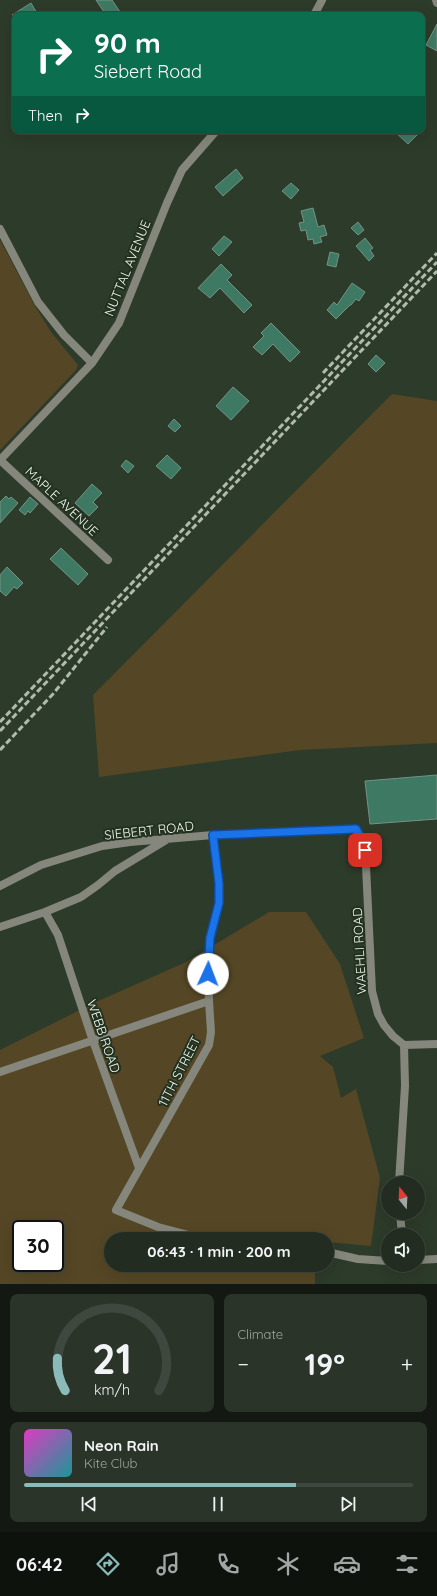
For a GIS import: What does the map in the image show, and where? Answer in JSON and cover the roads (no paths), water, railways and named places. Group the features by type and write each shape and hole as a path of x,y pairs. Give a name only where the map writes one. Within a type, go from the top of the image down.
{"street":[{"path":"316,12 322,0"},
{"name":"NUTTAL AVENUE","path":"0,460 92,363 119,323 166,203 182,170 213,134"},
{"path":"0,229 38,302 60,330 92,363"},
{"name":"MAPLE AVENUE","path":"0,460 108,560"},
{"name":"SIEBERT ROAD","path":"0,886 41,865 102,846 130,842 213,835 356,829"},
{"name":"WAEHLI ROAD","path":"356,829 365,850 372,991 378,1014 393,1036 404,1045"},
{"name":"11TH STREET","path":"177,1232 158,1227 116,1210 209,1045 211,1032 208,961 210,938 219,903 219,884 213,835"},
{"path":"0,927 45,912 81,897 115,871 168,839"},
{"name":"WEBB ROAD","path":"45,912 58,935 93,1041 139,1168"},
{"path":"0,1072 209,1001"},
{"path":"399,1176 404,1086 404,1045 437,1044"},
{"path":"334,1254 358,1259 381,1261"},
{"path":"425,1260 437,1259"}],"railway":[{"path":"323,373 437,253"},
{"path":"0,722 437,262"},
{"path":"0,731 437,271"},
{"path":"0,750 53,694 107,627"}]}
